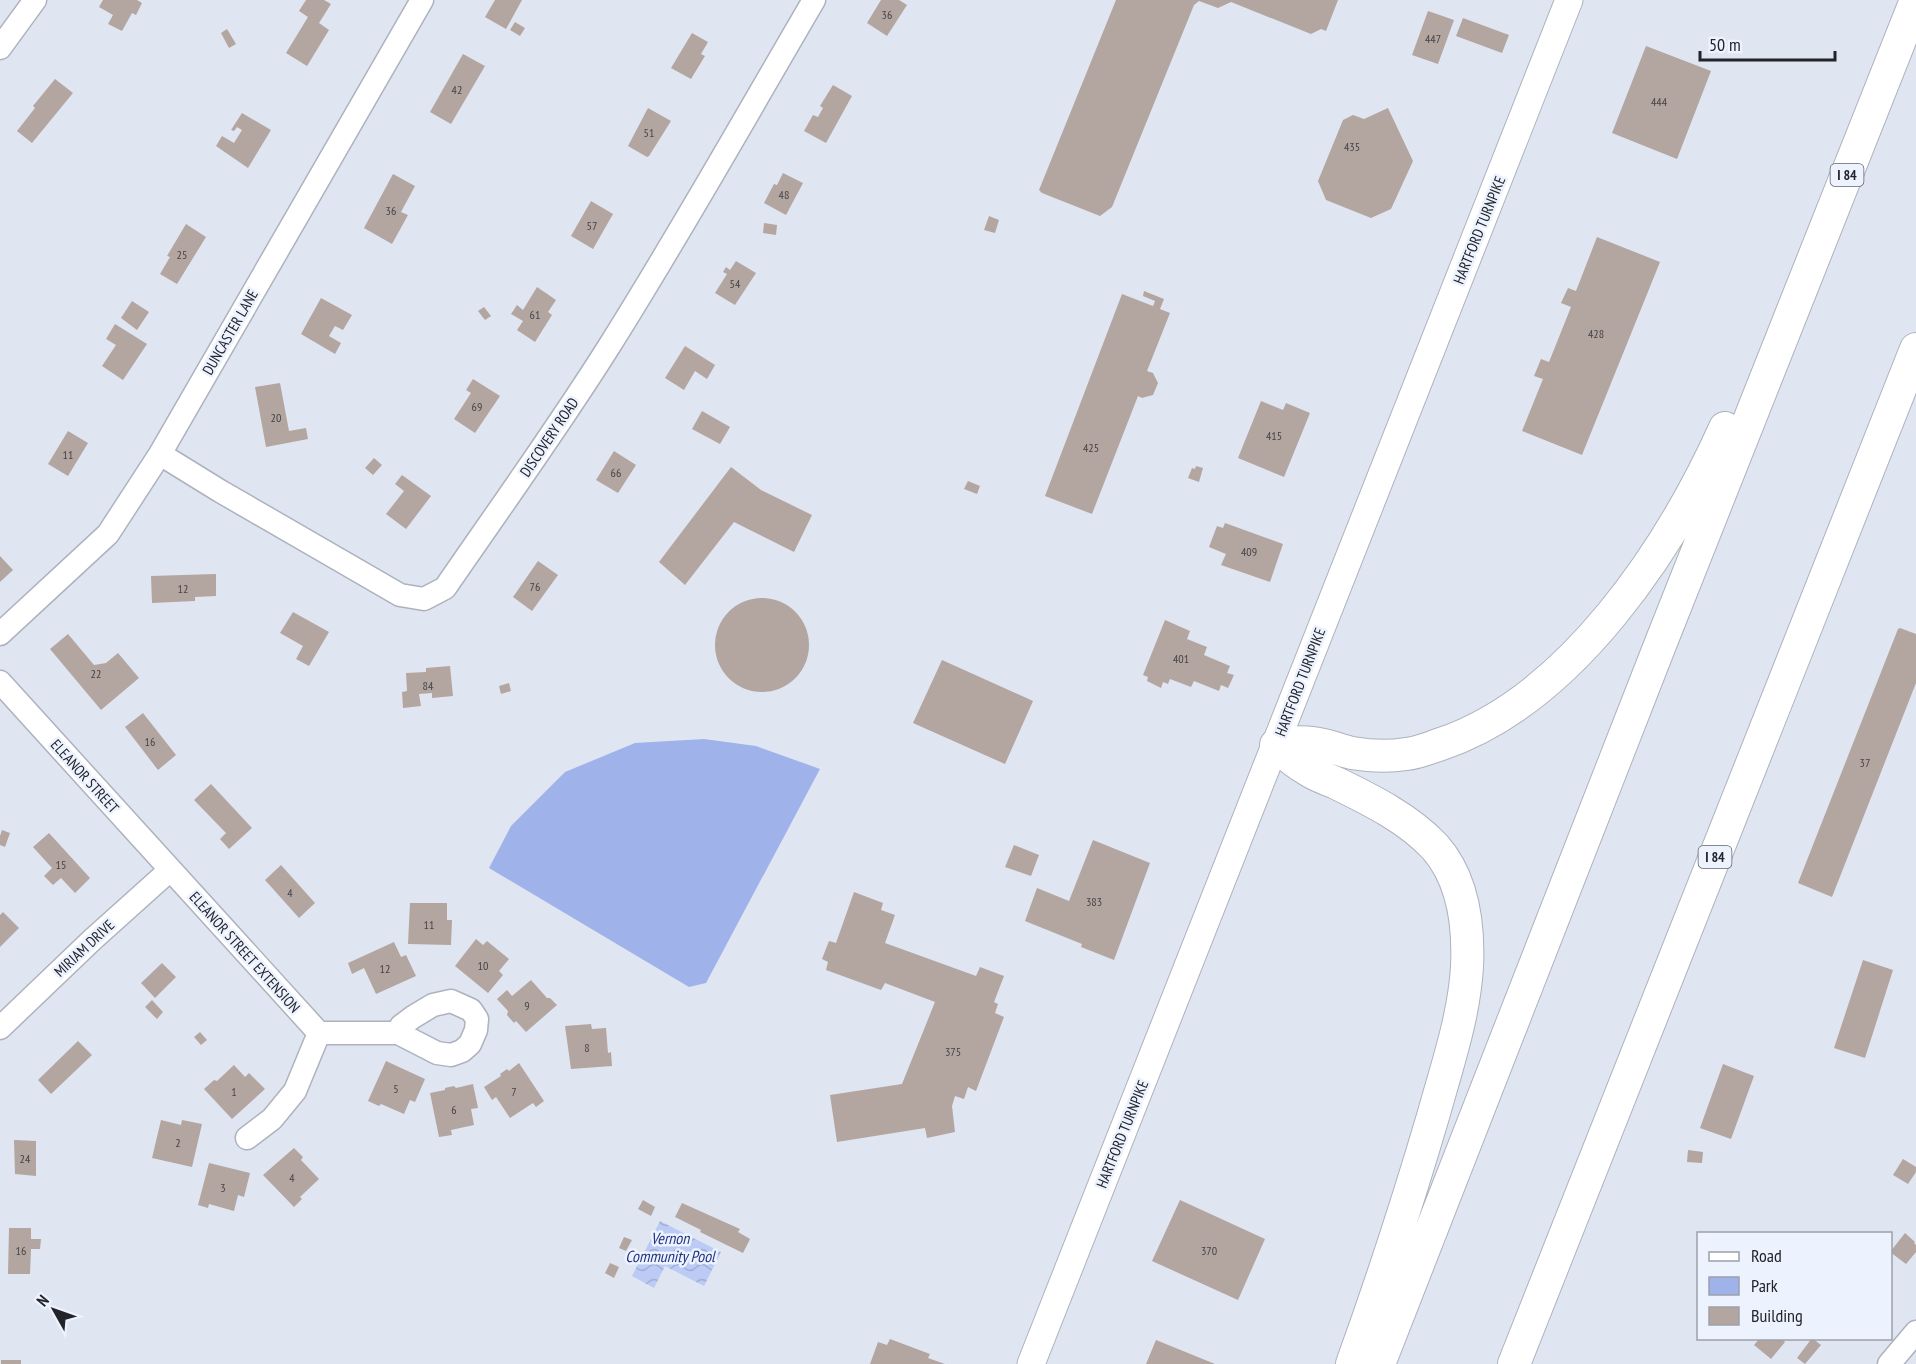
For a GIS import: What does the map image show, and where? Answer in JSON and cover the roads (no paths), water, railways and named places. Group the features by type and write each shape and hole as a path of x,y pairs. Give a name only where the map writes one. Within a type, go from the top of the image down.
{"highway":[{"name":"I 84","path":"1379,1364 1590,822 1916,0"},
{"name":"I 84","path":"1514,1364 1916,349"},
{"path":"1276,745 1309,742 1369,756 1408,754 1473,731 1498,717 1537,689 1590,638 1648,564 1705,472 1736,402 1777,350"},
{"path":"1276,745 1306,770 1379,805 1426,838 1448,865 1458,885 1464,907 1467,968 1458,1024 1395,1239 1352,1364"}],"main road":[{"name":"HARTFORD TURNPIKE","path":"1031,1364 1569,0"}],"street":[{"path":"0,48 35,0"},
{"name":"DUNCASTER LANE","path":"0,634 108,534 160,454 422,0"},
{"name":"DISCOVERY ROAD","path":"160,454 400,595 424,599 445,588 531,465 608,348 814,0"},
{"name":"ELEANOR STREET","path":"0,682 170,870"},
{"name":"MIRIAM DRIVE","path":"0,1028 170,870"},
{"name":"ELEANOR STREET EXTENSION","path":"170,870 319,1034"},
{"path":"246,1138 272,1119 295,1091 319,1034 398,1033"},
{"path":"1889,1364 1916,1332"}],"water":[{"name":"Vernon Community Pool","path":"660,1221 721,1252 704,1286 665,1266 654,1288 632,1276"}]}
